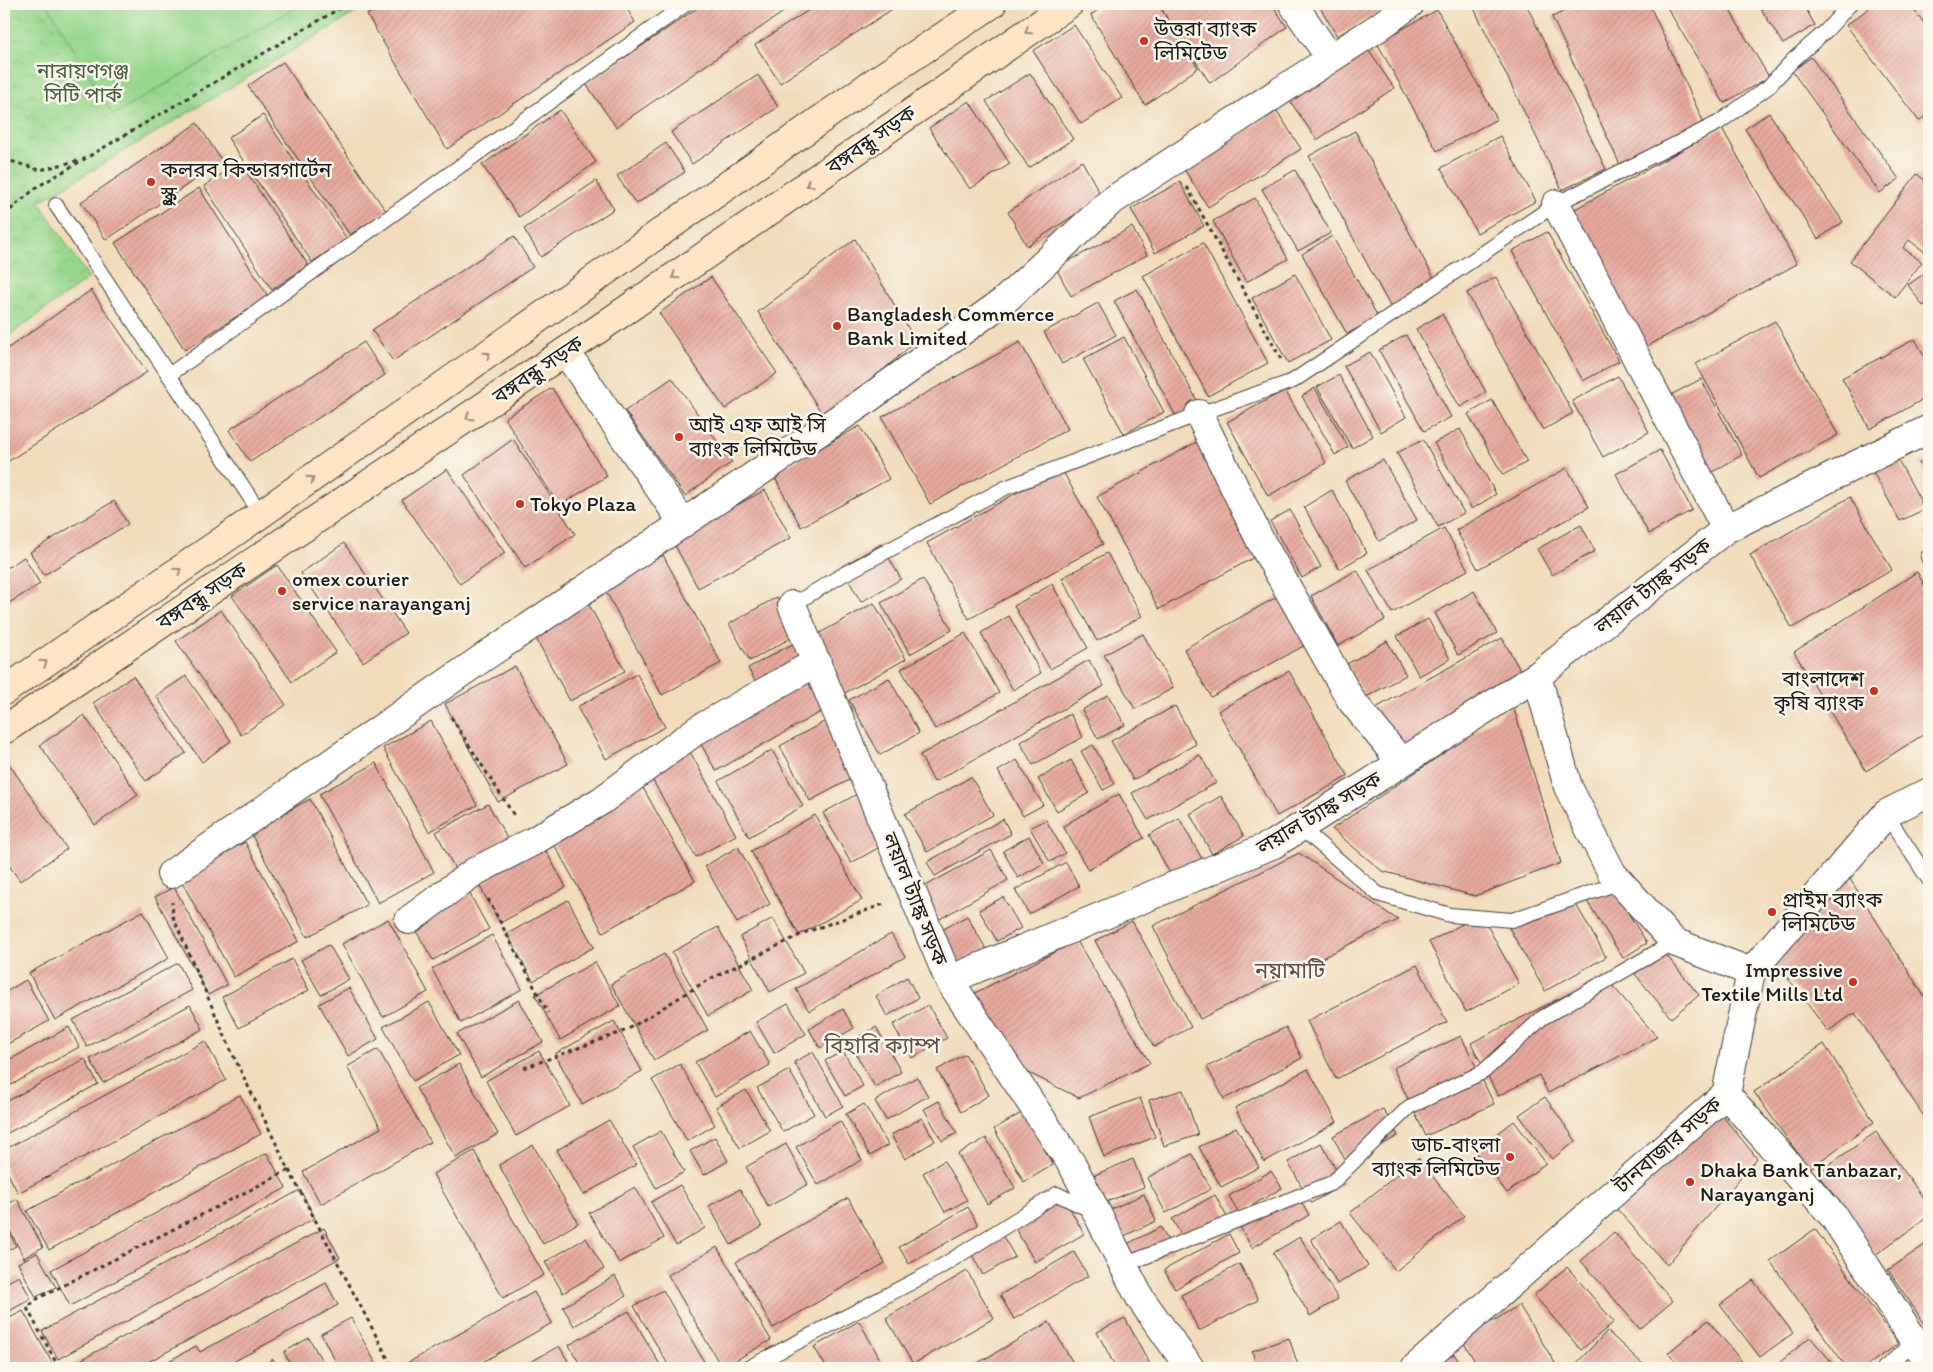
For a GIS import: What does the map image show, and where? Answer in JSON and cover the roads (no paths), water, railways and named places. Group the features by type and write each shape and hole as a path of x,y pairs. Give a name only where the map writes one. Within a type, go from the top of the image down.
{"main road":[{"name":"বঙ্গবন্ধু সড়ক","path":"4,691 261,514 867,87 992,4"},
{"name":"বঙ্গবন্ধু সড়ক","path":"4,730 566,352 1069,4"}],"street":[{"path":"1293,4 1330,58"},
{"path":"171,874 434,691 862,403 996,307 1110,202 1410,4"},
{"path":"1556,204 1726,529"},
{"path":"566,352 683,523"},
{"path":"1199,414 1260,540 1351,700 1393,752 1404,761"},
{"name":"লয়াল ট্যাঙ্ক সড়ক","path":"792,605 949,980 1274,844 1537,676 1726,529 1929,429"},
{"path":"409,920 474,872 532,842 601,801 697,730 816,662"},
{"path":"1537,676 1568,787 1612,873 1674,942 1751,972"},
{"name":"টানবাজার সড়ক","path":"1415,1368 1726,1094 1751,972 1886,814 1929,792"},
{"path":"949,980 1074,1166 1140,1298 1190,1368"},
{"path":"1726,1094 1834,1218 1922,1352"}],"lane":[{"path":"169,376 686,4"},
{"path":"792,605 844,574 1004,488 1199,414 1294,381 1556,204 1718,123 1768,87 1793,60 1827,30 1850,4"},
{"path":"56,205 261,514"},
{"path":"1886,814 1929,880"},
{"path":"1301,828 1378,894 1450,914 1512,920 1621,882"},
{"path":"1124,1265 1332,1183 1408,1107 1484,1072 1542,1018 1674,942"},
{"path":"748,1368 938,1269 1057,1194 1097,1213"},
{"path":"1884,1368 1922,1352"}],"place":[{"name":"উত্তরা ব্যাংক লিমিটেড","path":"1144,41"},
{"name":"কলরব কিন্ডারগার্টেন স্কুল","path":"151,182"},
{"name":"Bangladesh Commerce Bank Limited","path":"837,326"},
{"name":"আই এফ আই সি ব্যাংক লিমিটেড","path":"679,437"},
{"name":"Tokyo Plaza","path":"520,504"},
{"name":"omex courier service narayanganj","path":"282,591"},
{"name":"বাংলাদেশ কৃষি ব্যাংক","path":"1874,691"},
{"name":"প্রাইম ব্যাংক লিমিটেড","path":"1772,912"},
{"name":"Impressive Textile Mills Ltd","path":"1853,982"},
{"name":"ডাচ-বাংলা ব্যাংক লিমিটেড","path":"1510,1157"},
{"name":"Dhaka Bank Tanbazar, Narayanganj","path":"1690,1182"}],"district":[{"name":"নয়ামাটি","path":"1290,970"},
{"name":"বিহারি ক্যাম্প","path":"882,1045"}],"park label":[{"name":"নারায়ণগঞ্জ সিটি পার্ক","path":"83,83"}]}
